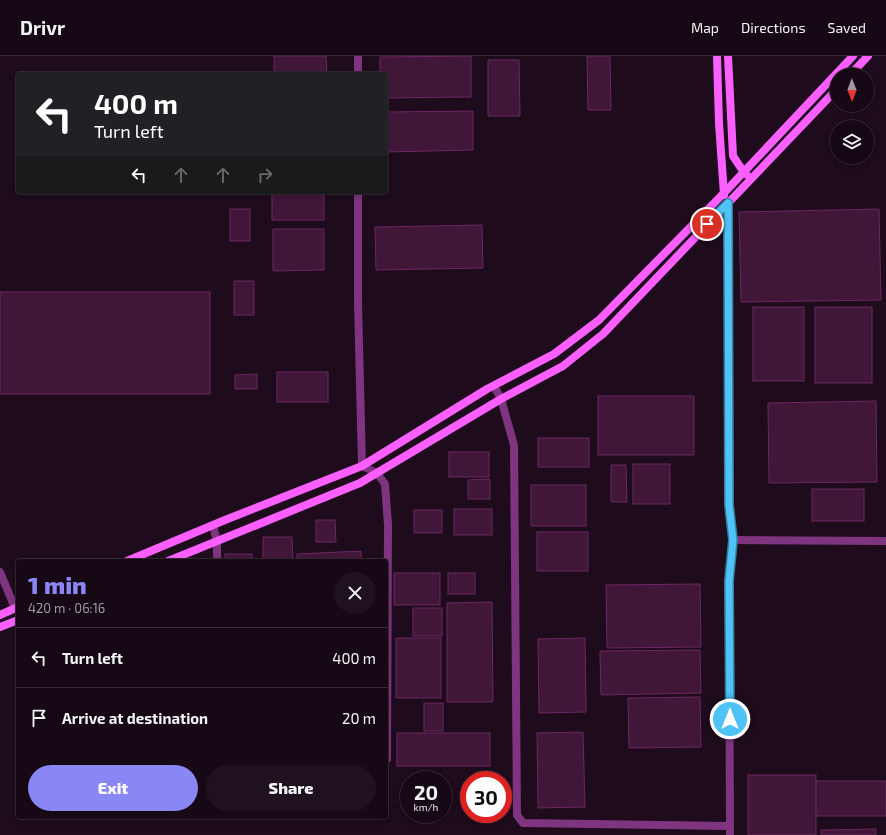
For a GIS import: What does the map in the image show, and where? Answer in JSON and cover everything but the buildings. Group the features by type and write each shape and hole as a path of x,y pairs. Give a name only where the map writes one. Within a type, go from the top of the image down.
{"street":[{"path":"358,56 358,72"},
{"path":"718,56 718,122 724,192 728,203 729,505 733,540 729,581 730,835"},
{"path":"728,56 733,156 743,171 751,179"},
{"path":"133,559 213,525 362,466 494,386 554,354 598,320 724,192 853,56"},
{"path":"857,68 868,56"},
{"path":"173,559 360,483 501,399 563,366 603,334 830,96"},
{"path":"358,194 358,302 362,466"},
{"path":"494,386 501,399 514,445 517,815 523,823 730,826"},
{"path":"362,466 377,473 385,484 388,524 388,559"},
{"path":"213,525 217,542 217,559"},
{"path":"733,540 886,541"},
{"path":"0,572 16,608 0,615"},
{"path":"0,627 16,621"}],"route":[{"path":"707,224 728,203 729,505 733,540 729,581 730,719"}]}
